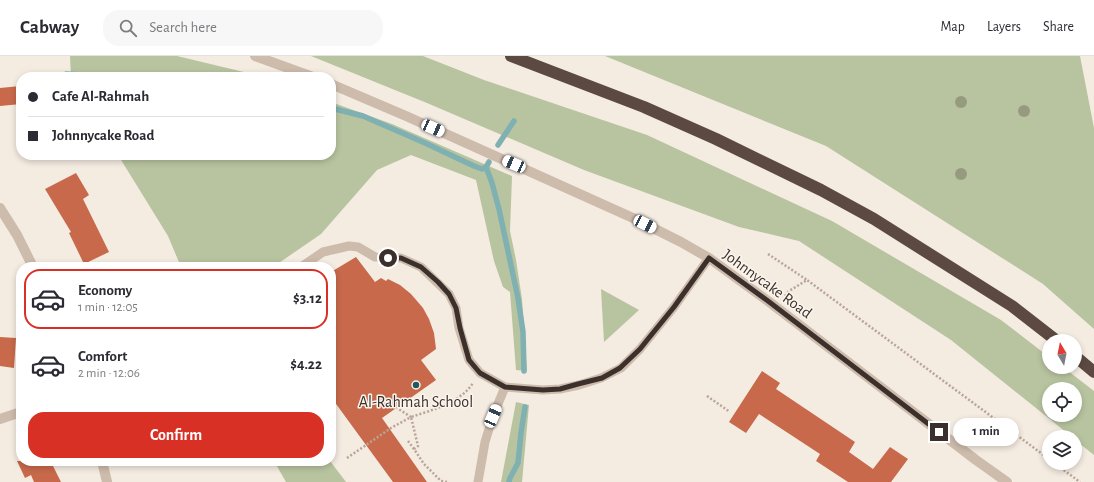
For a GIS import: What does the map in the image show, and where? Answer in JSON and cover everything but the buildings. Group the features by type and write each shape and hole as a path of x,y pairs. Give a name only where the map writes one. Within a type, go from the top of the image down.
{"highway":[{"path":"511,56 644,107 716,139 820,190 874,219 989,291 1012,306 1048,334"},
{"path":"1082,362 1094,372"}],"street":[{"path":"255,56 299,72"},
{"name":"Johnnycake Road","path":"336,86 633,218 709,258 775,306 945,437 1007,482"},
{"path":"0,208 17,235 30,262"},
{"path":"0,419 16,414"},
{"path":"103,466 107,482"}],"lane":[{"path":"308,262 323,252 348,246 358,247 375,258 401,258 421,267 449,294 456,308 461,333 469,360 480,373 505,387 543,390 560,389 602,378 620,368 640,349 674,307 709,258"},
{"path":"478,482 485,442 493,416 505,387"}],"path":[{"path":"768,254 807,280 1042,454"},
{"path":"775,306 789,291 807,280"},
{"path":"347,458 390,428 410,417 447,405 469,389 480,373"},
{"path":"707,396 730,412"},
{"path":"397,408 410,417 418,446 414,449"},
{"path":"408,441 424,464 441,481 447,482"},
{"path":"1064,470 1080,482"}],"green space":[{"path":"70,56 177,56 244,72 71,72"},
{"path":"311,56 423,56 484,80 647,135 832,221 1001,320 1042,352 1042,374 1072,374 1094,391 1094,455 1082,446 1082,430 1063,430 1053,422 1082,422 1082,382 1042,382 1042,413 951,340 799,241 739,227 584,170 427,103"},
{"path":"605,56 1080,56 1094,128 1094,329 1043,284 826,146"},
{"path":"336,104 392,124 512,176 510,231 522,299 527,371 516,370 510,292 503,287 494,261 476,180 411,155 377,170 321,234 280,262 179,262 168,236 121,160 336,160"},
{"path":"601,289 639,310 604,342"},
{"path":"516,402 529,405 522,482 501,482"},
{"path":"277,466 334,466 346,482 286,482"}],"waterway":[{"path":"336,109 363,116 482,169 486,167 489,162"},
{"path":"498,145 514,121"},
{"path":"486,167 499,209 518,298 523,332 524,371"},
{"path":"509,482 518,463 525,407"}],"place":[{"name":"Al-Rahmah School","path":"416,385"}],"route":[{"path":"388,258 401,258 421,267 449,294 456,308 469,360 480,373 505,387 543,390 560,389 602,378 620,368 640,349 674,307 709,258 768,301 939,432"}]}
